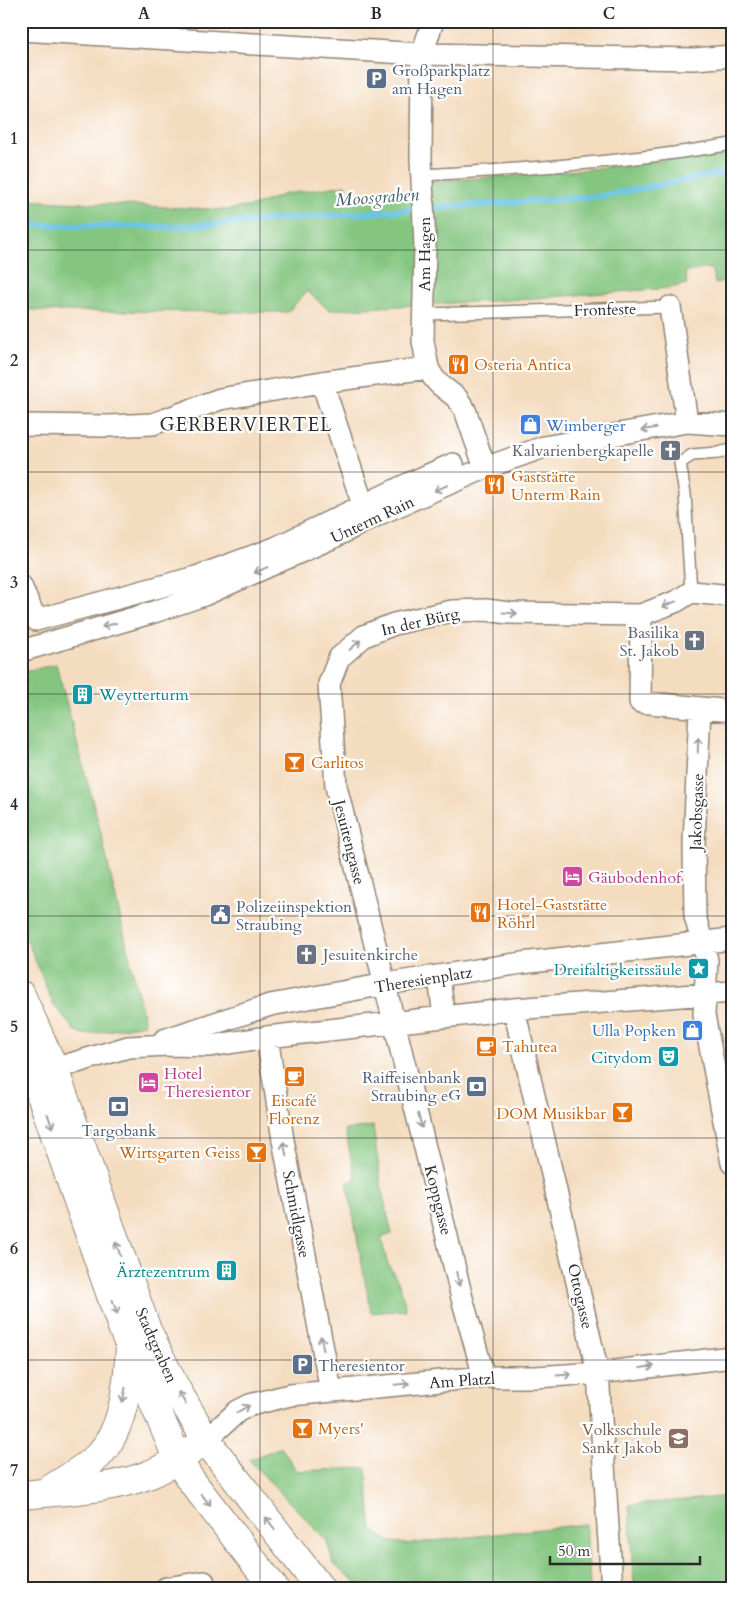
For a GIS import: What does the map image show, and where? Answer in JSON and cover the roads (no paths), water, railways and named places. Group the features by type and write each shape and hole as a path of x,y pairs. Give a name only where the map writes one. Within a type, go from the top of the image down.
{"main road":[{"path":"21,995 36,1074"},
{"path":"21,1016 36,1074"},
{"name":"Stadtgraben","path":"36,1074 130,1347 178,1460 190,1479 274,1588"},
{"name":"Stadtgraben","path":"36,1074 147,1330 174,1385 206,1440 320,1588"},
{"path":"33,1494 88,1465 106,1446 120,1414 128,1376 130,1347"},
{"path":"33,1494 110,1485 148,1475 178,1460 206,1440"}],"street":[{"name":"Am Hagen","path":"428,368 423,341 422,54 433,21"},
{"path":"21,30 422,54 694,59 732,56"},
{"name":"Fronfeste","path":"670,307 687,422"},
{"path":"21,425 109,426 153,424 220,399 322,382 428,368 439,384 457,398 465,410 485,468"},
{"path":"322,382 363,505"},
{"name":"Unterm Rain","path":"21,651 154,612 200,586 334,537 379,514 485,468 544,447 687,422 732,425"},
{"path":"21,586 36,620 200,586 363,505 454,464"},
{"path":"732,596 691,592 677,601 641,615 640,702 732,711"},
{"name":"In der Bürg","path":"331,728 329,684 339,658 364,636 394,624 452,611 486,610 509,613 641,615"},
{"name":"Jakobsgasse","path":"700,708 694,843 696,916 702,941"},
{"name":"Jesuitengasse","path":"331,728 336,786 386,984 394,1023"},
{"name":"Theresienplatz","path":"150,1045 270,1005 386,984 522,963 732,939"},
{"path":"702,941 707,960 704,1015 732,1162"},
{"path":"439,976 444,1017"},
{"name":"Theresienplatz","path":"36,1074 128,1047 150,1045 210,1046 267,1037 514,1009 732,992"},
{"name":"Ottogasse","path":"514,1009 598,1373 612,1588"},
{"name":"Koppgasse","path":"394,1023 404,1056 462,1298 484,1377"},
{"name":"Schmidlgasse","path":"267,1037 283,1140 331,1390"},
{"name":"Am Platzl","path":"206,1440 238,1411 250,1405 290,1395 484,1377 535,1377 598,1373 732,1357"},
{"path":"166,1588 204,1582"}],"lane":[{"path":"423,175 520,170 674,154 732,144"},
{"name":"Fronfeste","path":"424,314 670,307"},
{"path":"691,592 685,494 680,463 692,455 732,450"}],"waterway":[{"name":"Moosgraben","path":"21,225 172,227 602,196 732,171"}],"place":[{"name":"Großparkplatz am Hagen","path":"376,79"},
{"name":"Osteria Antica","path":"458,364"},
{"name":"Wimberger","path":"530,425"},
{"name":"Kalvarienbergkapelle","path":"670,450"},
{"name":"Gaststätte Unterm Rain","path":"495,485"},
{"name":"Basilika St. Jakob","path":"695,641"},
{"name":"Weytterturm","path":"83,694"},
{"name":"Carlitos","path":"295,762"},
{"name":"Gäubodenhof","path":"572,877"},
{"name":"Hotel-Gaststätte Röhrl","path":"481,913"},
{"name":"Polizeiinspektion Straubing","path":"220,915"},
{"name":"Jesuitenkirche","path":"307,954"},
{"name":"Dreifaltigkeitssäule","path":"698,969"},
{"name":"Ulla Popken","path":"692,1030"},
{"name":"Tahutea","path":"486,1046"},
{"name":"Citydom","path":"668,1057"},
{"name":"Eiscafé Florenz","path":"294,1076"},
{"name":"Hotel Theresientor","path":"148,1082"},
{"name":"Raiffeisenbank Straubing eG","path":"477,1086"},
{"name":"Targobank","path":"119,1106"},
{"name":"DOM Musikbar","path":"622,1113"},
{"name":"Wirtsgarten Geiss","path":"256,1152"},
{"name":"Ärztezentrum","path":"226,1271"},
{"name":"Theresientor","path":"302,1365"},
{"name":"Myers'","path":"302,1428"},
{"name":"Volksschule Sankt Jakob","path":"678,1438"}],"district":[{"name":"GERBERVIERTEL","path":"246,424"}]}
